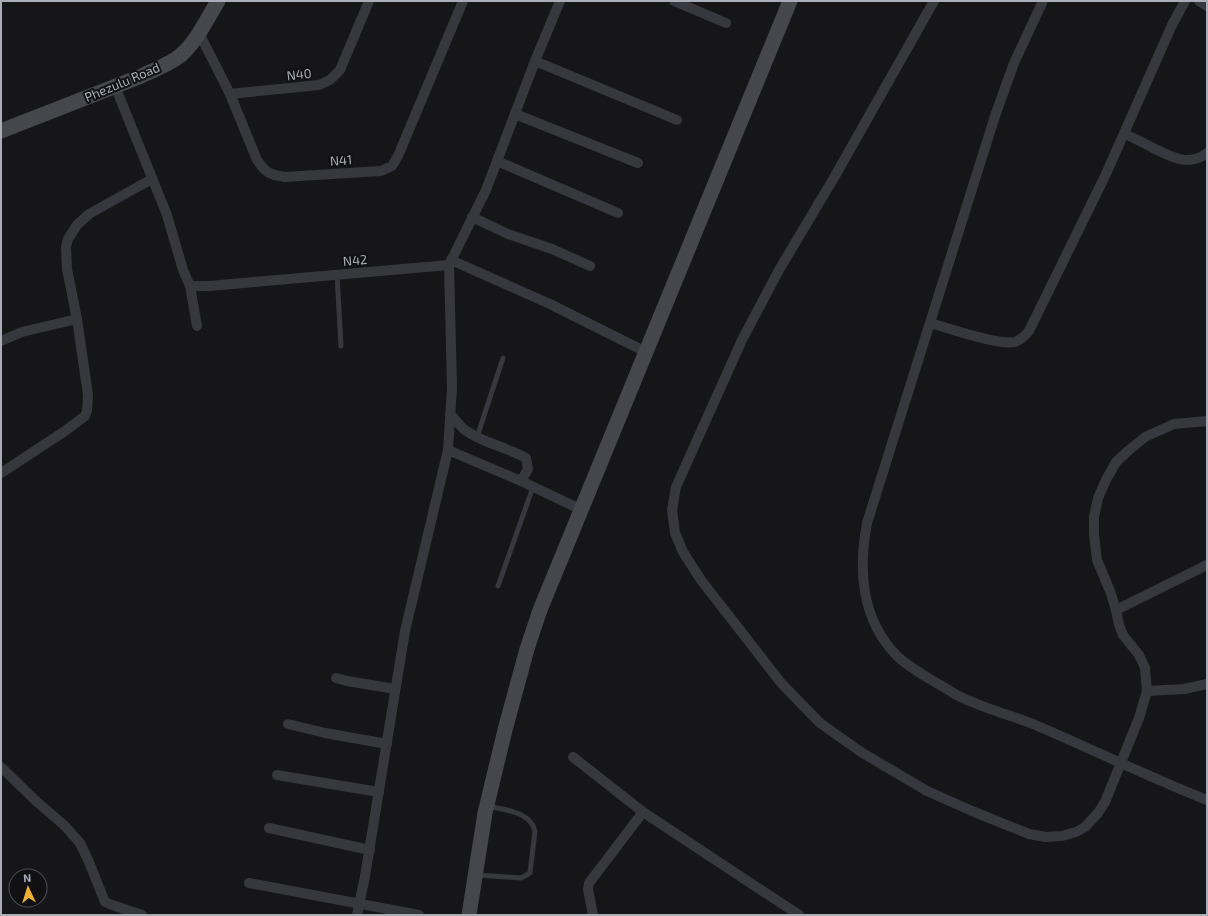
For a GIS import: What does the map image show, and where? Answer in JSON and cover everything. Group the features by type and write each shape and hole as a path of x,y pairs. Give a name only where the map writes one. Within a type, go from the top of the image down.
{"street":[{"name":"Phezulu Road","path":"1,131 160,67 180,55 199,33 218,1"},
{"name":"N40","path":"230,94 319,86 330,80 343,65 369,1"},
{"name":"N41","path":"199,33 230,94 257,160 263,169 272,175 285,177 380,171 392,166 398,156 463,1"},
{"path":"357,915 370,850 405,631 448,450 452,388 450,262 486,190 560,1"},
{"path":"674,1 726,23"},
{"path":"469,915 487,805 527,649 540,610 790,1"},
{"path":"934,1 835,176 779,270 742,340 676,487 672,510 675,533 682,552 701,580 782,684 820,723 861,752 927,790 972,811 1029,834 1046,838 1062,836 1076,832 1085,827 1105,802 1139,718 1147,691 1145,668 1138,655 1123,635 1110,591 1099,567 1095,552 1094,517 1098,498 1116,462 1145,438 1174,424 1207,421"},
{"path":"1043,1 1014,63 995,116 867,523 862,572 865,596 871,616 881,637 898,656 924,676 964,699 1038,726 1207,800"},
{"path":"930,323 1001,342 1022,339 1030,331 1125,134 1172,25 1185,1"},
{"path":"1199,1 1207,6"},
{"path":"535,62 677,120"},
{"path":"116,86 166,215 183,270 190,286 198,326"},
{"path":"515,114 638,163"},
{"path":"1125,134 1179,159 1201,158 1207,153"},
{"path":"497,161 618,213"},
{"path":"1,473 85,416 87,411 88,395 77,320 67,269 66,247 68,239 77,225 89,214 152,179"},
{"path":"472,217 508,234 552,249 590,266"},
{"path":"450,262 552,305 646,352"},
{"name":"N42","path":"190,286 209,286 450,262"},
{"path":"1,341 22,332 77,320"},
{"path":"450,414 466,430 478,438 516,452 526,458 528,469 521,481"},
{"path":"448,450 521,481 582,510"},
{"path":"1116,610 1207,565"},
{"path":"336,678 396,689"},
{"path":"1147,691 1184,690 1207,684"},
{"path":"288,724 325,733 387,744"},
{"path":"573,757 642,812 800,915"},
{"path":"1,767 36,801 65,826 80,844 105,902 142,915"},
{"path":"277,775 379,792"},
{"path":"593,915 588,889 590,883 642,812"},
{"path":"269,828 370,850"},
{"path":"248,882 419,915"}],"lane":[{"path":"337,274 341,346"},
{"path":"478,438 503,358"},
{"path":"498,586 533,487"},
{"path":"475,874 521,878 530,873 535,831 534,826 522,814 487,805"}]}
